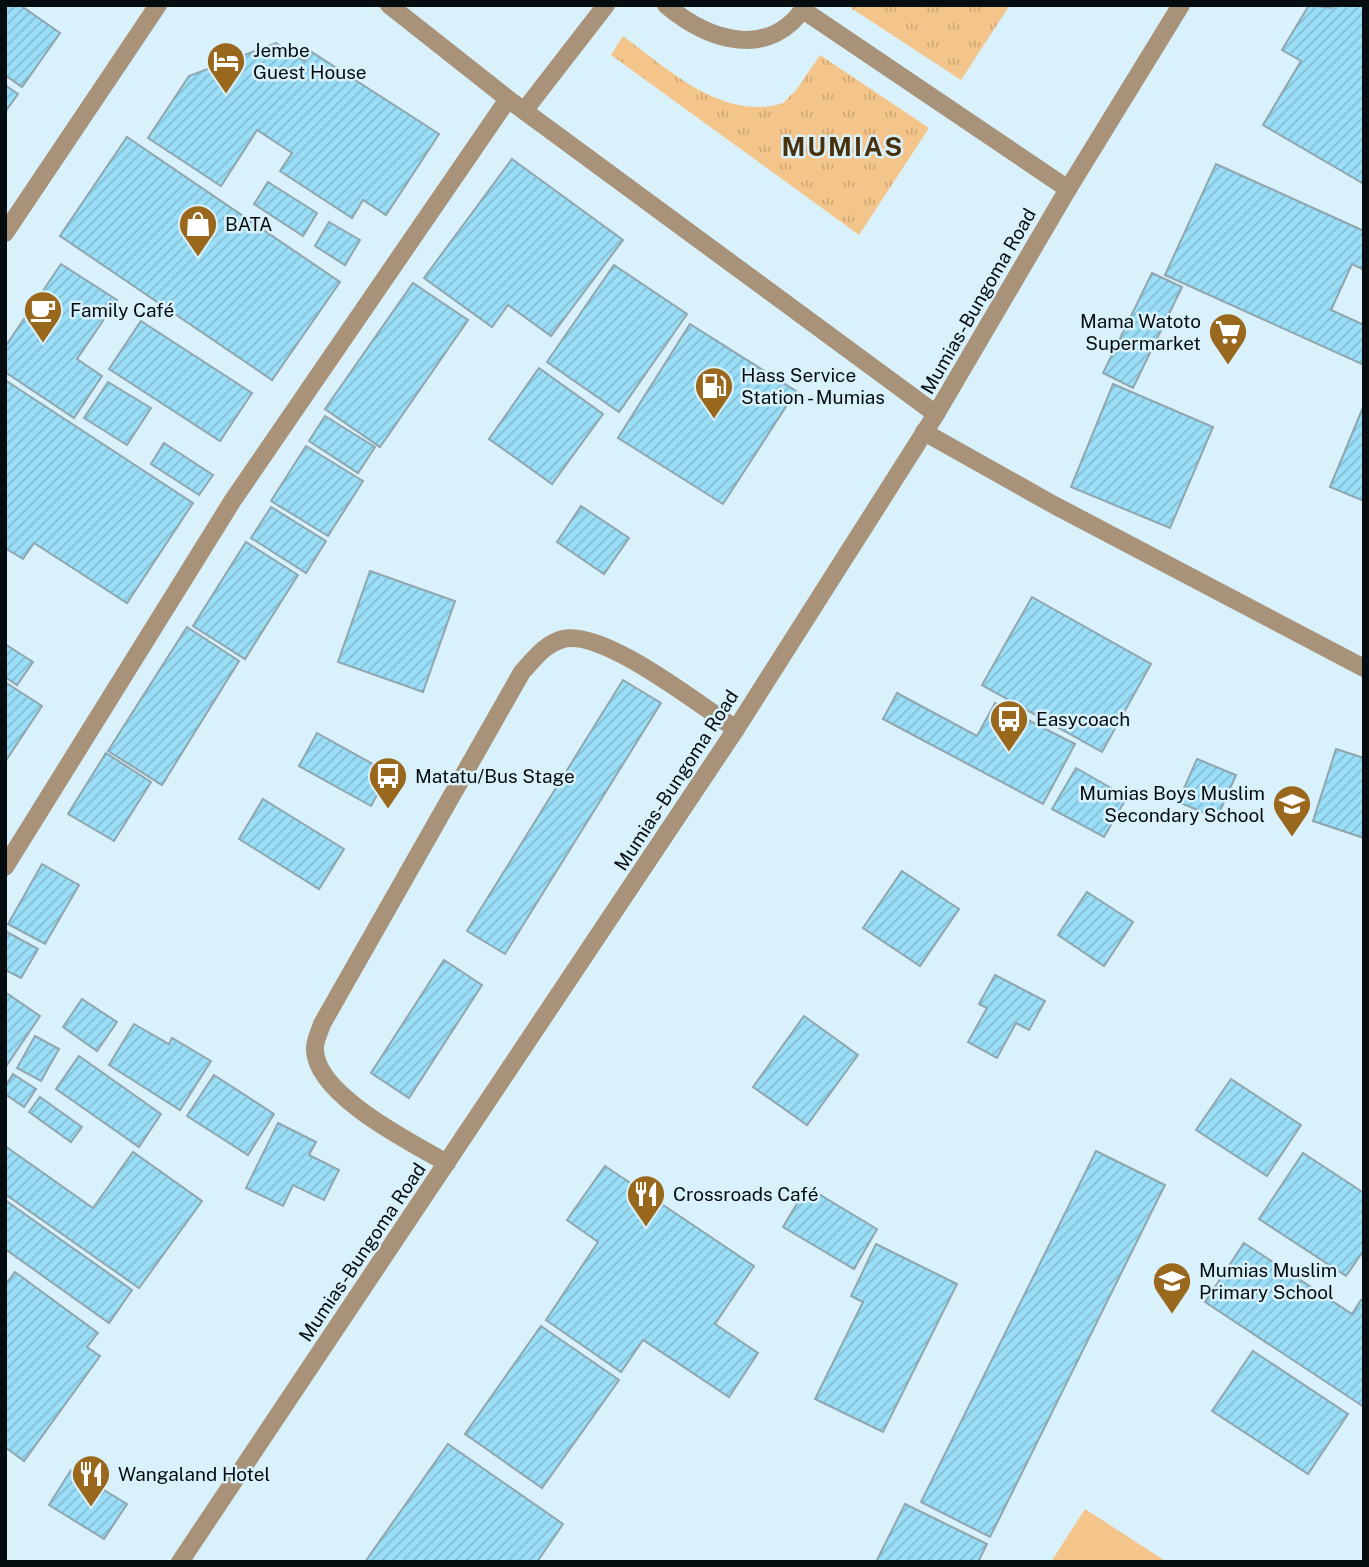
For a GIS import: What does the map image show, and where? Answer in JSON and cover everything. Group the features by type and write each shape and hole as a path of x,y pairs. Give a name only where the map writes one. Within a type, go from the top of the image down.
{"street":[{"path":"5,233 158,5"},
{"path":"389,5 524,111 936,414"},
{"path":"524,111 606,5"},
{"path":"666,5 707,31 731,39 757,41 788,27 805,7 1068,189"},
{"name":"Mumias-Bungoma Road","path":"180,1562 736,729 936,414 1068,189 1181,5"},
{"path":"5,867 233,500 508,99"},
{"path":"924,432 1054,505 1364,668"},
{"path":"447,1163 375,1122 336,1090 322,1069 315,1050 322,1024 522,672 545,647 565,639 583,639 615,649 736,729"}],"green space":[{"path":"852,5 1010,5 961,80 851,8"},
{"path":"623,36 697,89 739,105 761,107 783,103 797,89 820,55 929,128 859,235 611,55"},
{"path":"1085,1509 1167,1562 1051,1562"}],"building":[{"path":"5,5 20,5 60,33 22,87 5,75"},
{"path":"1309,5 1332,8 1334,5 1364,5 1364,184 1263,125 1301,61 1282,50"},
{"path":"276,43 304,61 310,51 439,134 386,215 363,200 352,218 280,171 292,153 257,130 221,186 148,138 189,76"},
{"path":"5,85 18,94 5,112"},
{"path":"127,137 340,282 272,380 60,236"},
{"path":"512,159 623,240 551,336 508,305 492,327 424,278"},
{"path":"1216,164 1364,231 1364,270 1352,264 1331,310 1364,325 1364,365 1165,275"},
{"path":"268,182 317,213 303,236 254,204"},
{"path":"329,222 360,240 345,265 315,246"},
{"path":"61,264 117,300 77,359 102,376 74,418 5,372 5,347"},
{"path":"614,265 687,314 619,412 547,362"},
{"path":"1152,273 1182,287 1133,388 1103,373"},
{"path":"413,283 468,320 380,447 325,409"},
{"path":"141,321 252,393 220,441 109,369"},
{"path":"690,324 796,391 723,504 618,438"},
{"path":"539,368 603,414 552,484 489,439"},
{"path":"5,380 193,503 127,603 34,543 23,559 5,548"},
{"path":"108,382 151,408 127,445 84,418"},
{"path":"1113,384 1213,427 1170,528 1071,487"},
{"path":"1364,405 1364,501 1330,487"},
{"path":"325,416 375,447 358,473 309,441"},
{"path":"164,443 213,475 199,495 151,464"},
{"path":"306,446 363,481 328,536 271,501"},
{"path":"581,506 629,538 604,574 557,542"},
{"path":"271,507 326,541 306,573 251,538"},
{"path":"246,542 298,575 245,659 193,626"},
{"path":"370,571 455,601 423,692 338,662"},
{"path":"1032,597 1151,664 1102,752 982,685"},
{"path":"187,627 239,661 162,785 108,751"},
{"path":"5,644 33,662 17,685 5,677"},
{"path":"623,680 661,703 505,954 467,931"},
{"path":"5,682 42,706 5,762"},
{"name":"Easycoach","path":"897,693 977,736 995,703 1075,744 1043,804 883,719"},
{"path":"317,733 389,773 371,806 299,766"},
{"path":"1336,749 1364,758 1364,838 1313,821"},
{"path":"106,753 151,782 114,841 68,814"},
{"path":"1197,759 1236,775 1217,818 1178,802"},
{"path":"1076,768 1127,797 1104,837 1052,809"},
{"path":"263,799 344,849 319,889 239,839"},
{"path":"42,864 79,885 45,944 8,924"},
{"path":"902,871 959,909 920,966 863,928"},
{"path":"1087,892 1133,922 1104,966 1058,935"},
{"path":"5,931 38,949 21,978 5,970"},
{"path":"444,960 482,985 409,1098 371,1073"},
{"path":"995,975 1045,1001 1029,1030 1016,1023 997,1058 968,1042 987,1008 979,1004"},
{"path":"5,992 40,1016 5,1068"},
{"path":"82,999 117,1022 97,1051 63,1027"},
{"path":"804,1016 858,1055 807,1125 753,1087"},
{"path":"134,1024 169,1044 172,1038 211,1061 180,1110 109,1065"},
{"path":"35,1036 59,1049 41,1081 17,1068"},
{"path":"79,1056 161,1114 139,1147 56,1089"},
{"path":"13,1074 36,1089 24,1107 5,1094 5,1087"},
{"path":"214,1075 274,1114 248,1155 187,1116"},
{"path":"1231,1079 1301,1125 1267,1176 1196,1130"},
{"path":"40,1097 82,1127 71,1142 29,1112"},
{"path":"278,1123 316,1142 309,1155 339,1170 324,1200 293,1185 283,1206 246,1188"},
{"path":"5,1146 93,1208 133,1152 202,1201 139,1288 5,1194"},
{"path":"1096,1151 1165,1185 990,1537 921,1502"},
{"path":"1303,1153 1364,1193 1364,1250 1346,1276 1259,1219"},
{"path":"605,1166 754,1266 715,1324 758,1353 729,1397 643,1340 621,1372 546,1320 598,1242 567,1220"},
{"path":"807,1187 877,1229 854,1269 783,1227"},
{"path":"5,1200 132,1290 109,1323 5,1249"},
{"path":"1244,1243 1352,1314 1361,1300 1364,1301 1364,1407 1205,1302"},
{"path":"876,1244 957,1284 883,1432 815,1399 863,1302 851,1296"},
{"path":"15,1272 98,1333 87,1347 100,1356 24,1461 5,1447 5,1285"},
{"path":"541,1326 619,1380 542,1488 465,1434"},
{"path":"1253,1351 1348,1414 1308,1474 1212,1411"},
{"path":"448,1444 563,1524 537,1562 365,1562"},
{"path":"71,1470 127,1504 104,1539 49,1505"},
{"path":"905,1504 987,1544 978,1562 876,1562"}],"place":[{"name":"Jembe Guest House","path":"226,95"},
{"name":"BATA","path":"198,258"},
{"name":"Family Café","path":"43,344"},
{"name":"Mama Watoto Supermarket","path":"1228,366"},
{"name":"Hass Service Station - Mumias","path":"714,420"},
{"name":"Easycoach","path":"1009,753"},
{"name":"Matatu/Bus Stage","path":"388,810"},
{"name":"Mumias Boys Muslim Secondary School","path":"1292,838"},
{"name":"Crossroads Café","path":"646,1228"},
{"name":"Mumias Muslim Primary School","path":"1172,1315"},
{"name":"Wangaland Hotel","path":"91,1508"}],"district":[{"name":"MUMIAS","path":"843,147"}]}
